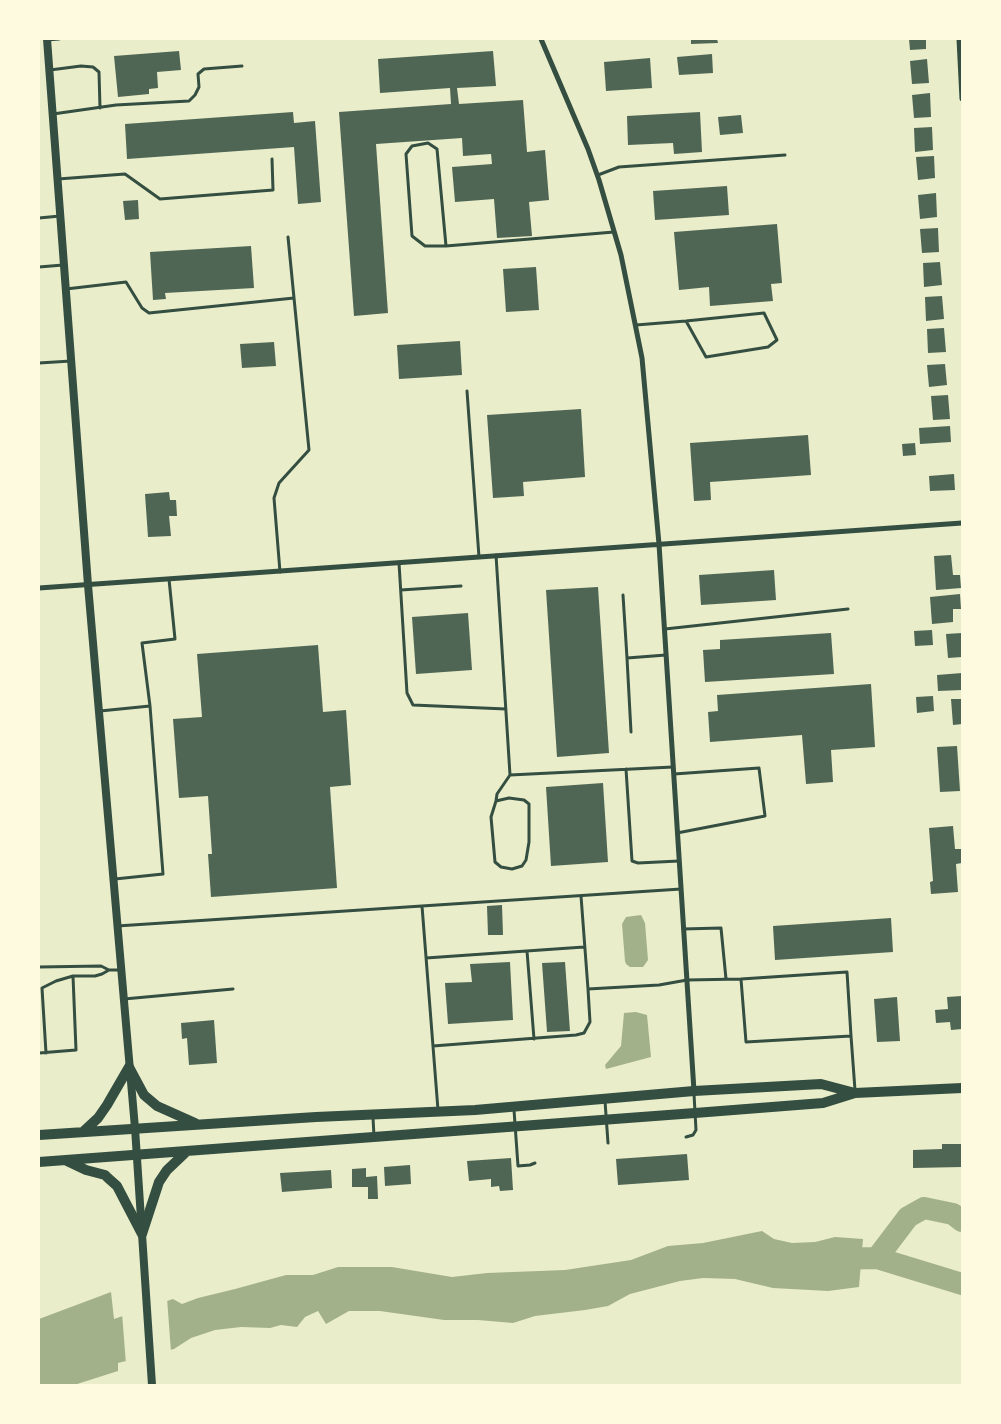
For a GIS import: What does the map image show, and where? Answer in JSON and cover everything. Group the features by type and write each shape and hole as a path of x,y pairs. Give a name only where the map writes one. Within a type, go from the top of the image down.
{"main road":[{"path":"129,1067 144,1095 153,1103 198,1124"},
{"path":"84,1131 98,1118 129,1067"},
{"path":"39,1134 438,1111 694,1091 821,1084 856,1093"},
{"path":"39,1162 823,1103 856,1093 962,1088"},
{"path":"142,1234 159,1182 167,1170 187,1151"},
{"path":"63,1160 86,1170 105,1175 117,1186 142,1234"}],"street":[{"path":"541,39 588,149 597,175 620,255 642,358 659,544 694,1091"},
{"path":"959,39 962,99"},
{"path":"47,40 88,585 135,1128 152,1385"},
{"path":"39,588 962,523"}],"lane":[{"path":"47,40 59,39"},
{"path":"49,70 81,66 93,67 99,72 100,108"},
{"path":"52,114 116,105 188,101 195,95 198,87 198,74 204,69 242,66"},
{"path":"446,246 437,149 428,144 412,146 406,154 412,236 426,246 446,246 614,232"},
{"path":"597,175 619,167 785,155"},
{"path":"57,179 125,174 160,199 273,190 272,159"},
{"path":"39,218 60,216"},
{"path":"280,572 274,498 279,483 309,450 288,237"},
{"path":"39,267 64,265"},
{"path":"66,289 126,282 142,308 148,313 294,298"},
{"path":"636,326 686,321 764,314 777,340 768,347 706,357 686,321"},
{"path":"39,363 71,361"},
{"path":"467,391 479,557"},
{"path":"496,555 510,775 498,794 491,817 495,862 501,867 512,869 522,866 526,860 529,842 529,804 524,800 509,798 496,801"},
{"path":"399,563 407,692 413,706 506,710"},
{"path":"113,879 163,874 150,706 142,643 175,639 169,579"},
{"path":"401,590 461,586"},
{"path":"623,595 631,732"},
{"path":"664,629 848,609"},
{"path":"627,658 666,655"},
{"path":"99,711 150,706"},
{"path":"510,775 673,767"},
{"path":"673,774 759,768 765,816 677,832"},
{"path":"626,769 632,861 638,863 679,861"},
{"path":"117,926 681,889"},
{"path":"433,1046 576,1036 584,1033 590,1022 581,896"},
{"path":"422,906 438,1111"},
{"path":"683,929 721,928 726,979"},
{"path":"426,958 584,947"},
{"path":"528,951 534,1039"},
{"path":"39,967 100,966 109,970 121,970"},
{"path":"46,1053 42,988 73,976 95,976 109,970"},
{"path":"588,990 659,986 686,980 741,979 848,972 856,1093"},
{"path":"39,1054 76,1050 73,976"},
{"path":"741,979 746,1042 851,1036"},
{"path":"123,999 233,989"},
{"path":"686,1137 693,1135 696,1130 694,1091"},
{"path":"605,1098 608,1143"},
{"path":"514,1106 518,1166 535,1163"},
{"path":"373,1114 374,1137"}],"shaded area":[{"path":"641,915 645,923 648,960 643,967 630,967 625,961 622,924 626,917"},
{"path":"636,1012 647,1015 651,1057 606,1069 605,1065 621,1046 624,1013"},
{"path":"762,1231 774,1239 792,1243 815,1242 835,1237 863,1239 859,1287 828,1291 773,1288 735,1279 703,1278 680,1281 630,1294 608,1306 535,1316 513,1323 444,1320 380,1311 349,1311 326,1324 318,1311 305,1317 297,1327 281,1325 270,1328 241,1327 215,1330 191,1338 174,1349 118,1363 118,1371 74,1385 39,1385 39,1319 111,1292 114,1319 173,1299 182,1304 286,1275 313,1275 338,1267 392,1267 452,1277 487,1273 565,1270 631,1260 668,1246 703,1243"}],"pier":[{"path":"167,1298 171,1352 126,1364 122,1313"}],"building":[{"path":"691,39 717,39 718,43 691,44"},
{"path":"909,39 926,39 926,49 910,50"},
{"path":"179,51 181,70 157,72 158,88 149,89 149,94 118,97 114,56"},
{"path":"493,51 496,86 457,88 459,104 523,100 527,152 545,150 549,200 529,202 532,236 497,238 494,199 455,202 452,167 492,164 491,154 463,156 462,138 376,144 388,313 354,316 339,112 451,104 450,88 380,93 378,59"},
{"path":"712,54 713,73 679,75 677,57"},
{"path":"650,58 652,88 606,91 604,62"},
{"path":"927,59 929,83 912,84 910,61"},
{"path":"930,93 931,117 914,118 912,95"},
{"path":"293,112 294,123 315,121 321,202 298,204 294,147 127,159 125,124"},
{"path":"700,112 702,152 674,154 673,143 628,145 627,116"},
{"path":"741,115 743,133 720,135 718,117"},
{"path":"932,127 933,150 915,152 914,128"},
{"path":"934,156 935,178 918,180 916,157"},
{"path":"727,186 729,215 655,220 653,191"},
{"path":"936,193 937,217 920,219 918,195"},
{"path":"138,200 139,219 125,220 123,201"},
{"path":"777,224 782,283 771,284 773,301 710,306 709,287 679,290 674,232"},
{"path":"938,228 939,252 922,253 920,229"},
{"path":"251,246 254,288 165,293 166,299 153,300 150,252"},
{"path":"940,262 942,285 924,287 923,263"},
{"path":"536,267 539,310 506,312 503,269"},
{"path":"942,296 944,319 926,321 925,297"},
{"path":"944,328 946,352 928,353 927,329"},
{"path":"460,341 462,375 399,379 397,345"},
{"path":"274,342 276,366 242,368 240,344"},
{"path":"945,364 947,385 929,387 927,365"},
{"path":"948,395 950,419 933,420 931,396"},
{"path":"581,409 585,477 523,482 524,496 493,498 487,415"},
{"path":"950,426 951,442 920,444 919,428"},
{"path":"808,435 811,475 710,482 711,500 694,501 690,443"},
{"path":"915,443 916,455 903,456 902,444"},
{"path":"954,474 955,490 930,491 929,476"},
{"path":"169,492 170,500 176,500 177,516 169,516 171,536 148,537 145,494"},
{"path":"951,555 953,575 960,575 961,588 936,590 934,556"},
{"path":"774,570 776,600 701,605 699,575"},
{"path":"598,587 609,753 557,757 546,590"},
{"path":"960,594 961,609 953,609 953,622 932,624 930,597"},
{"path":"468,613 472,670 416,674 412,617"},
{"path":"932,630 933,645 915,646 914,631"},
{"path":"831,633 834,674 705,682 703,650 720,649 720,640"},
{"path":"962,633 962,657 948,658 946,634"},
{"path":"318,645 323,712 346,710 351,785 330,787 337,888 211,897 208,854 212,854 208,796 179,798 173,719 202,717 197,654"},
{"path":"962,673 962,690 938,691 937,675"},
{"path":"871,684 875,747 831,750 833,782 806,784 802,735 710,742 708,712 718,711 717,695"},
{"path":"933,696 934,711 917,713 916,697"},
{"path":"951,699 962,699 962,724 953,725"},
{"path":"957,746 960,791 940,792 937,747"},
{"path":"603,783 608,862 551,866 546,787"},
{"path":"953,826 955,849 962,849 962,863 956,864 958,892 931,894 930,882 933,881 929,828"},
{"path":"502,905 503,935 488,935 487,906"},
{"path":"891,918 893,952 775,960 773,926"},
{"path":"510,962 513,1020 448,1024 445,983 472,982 470,964"},
{"path":"565,962 570,1031 547,1032 542,963"},
{"path":"962,996 962,1029 951,1030 950,1022 936,1023 935,1010 948,1009 947,997"},
{"path":"897,997 900,1041 877,1042 874,999"},
{"path":"214,1020 217,1063 189,1065 187,1038 182,1039 181,1023"},
{"path":"942,1144 962,1144 962,1167 913,1168 913,1150 942,1149"},
{"path":"687,1154 689,1180 618,1185 616,1159"},
{"path":"511,1158 513,1190 500,1191 499,1186 491,1187 491,1179 469,1181 467,1161"},
{"path":"410,1165 411,1184 385,1186 384,1167"},
{"path":"366,1168 366,1177 377,1176 378,1199 368,1199 368,1187 352,1187 352,1169"},
{"path":"331,1170 332,1188 282,1192 280,1173"}],"waterway":[{"path":"877,1258 908,1217 924,1208 953,1214 962,1221"},
{"path":"831,1259 877,1258 962,1284"}]}
